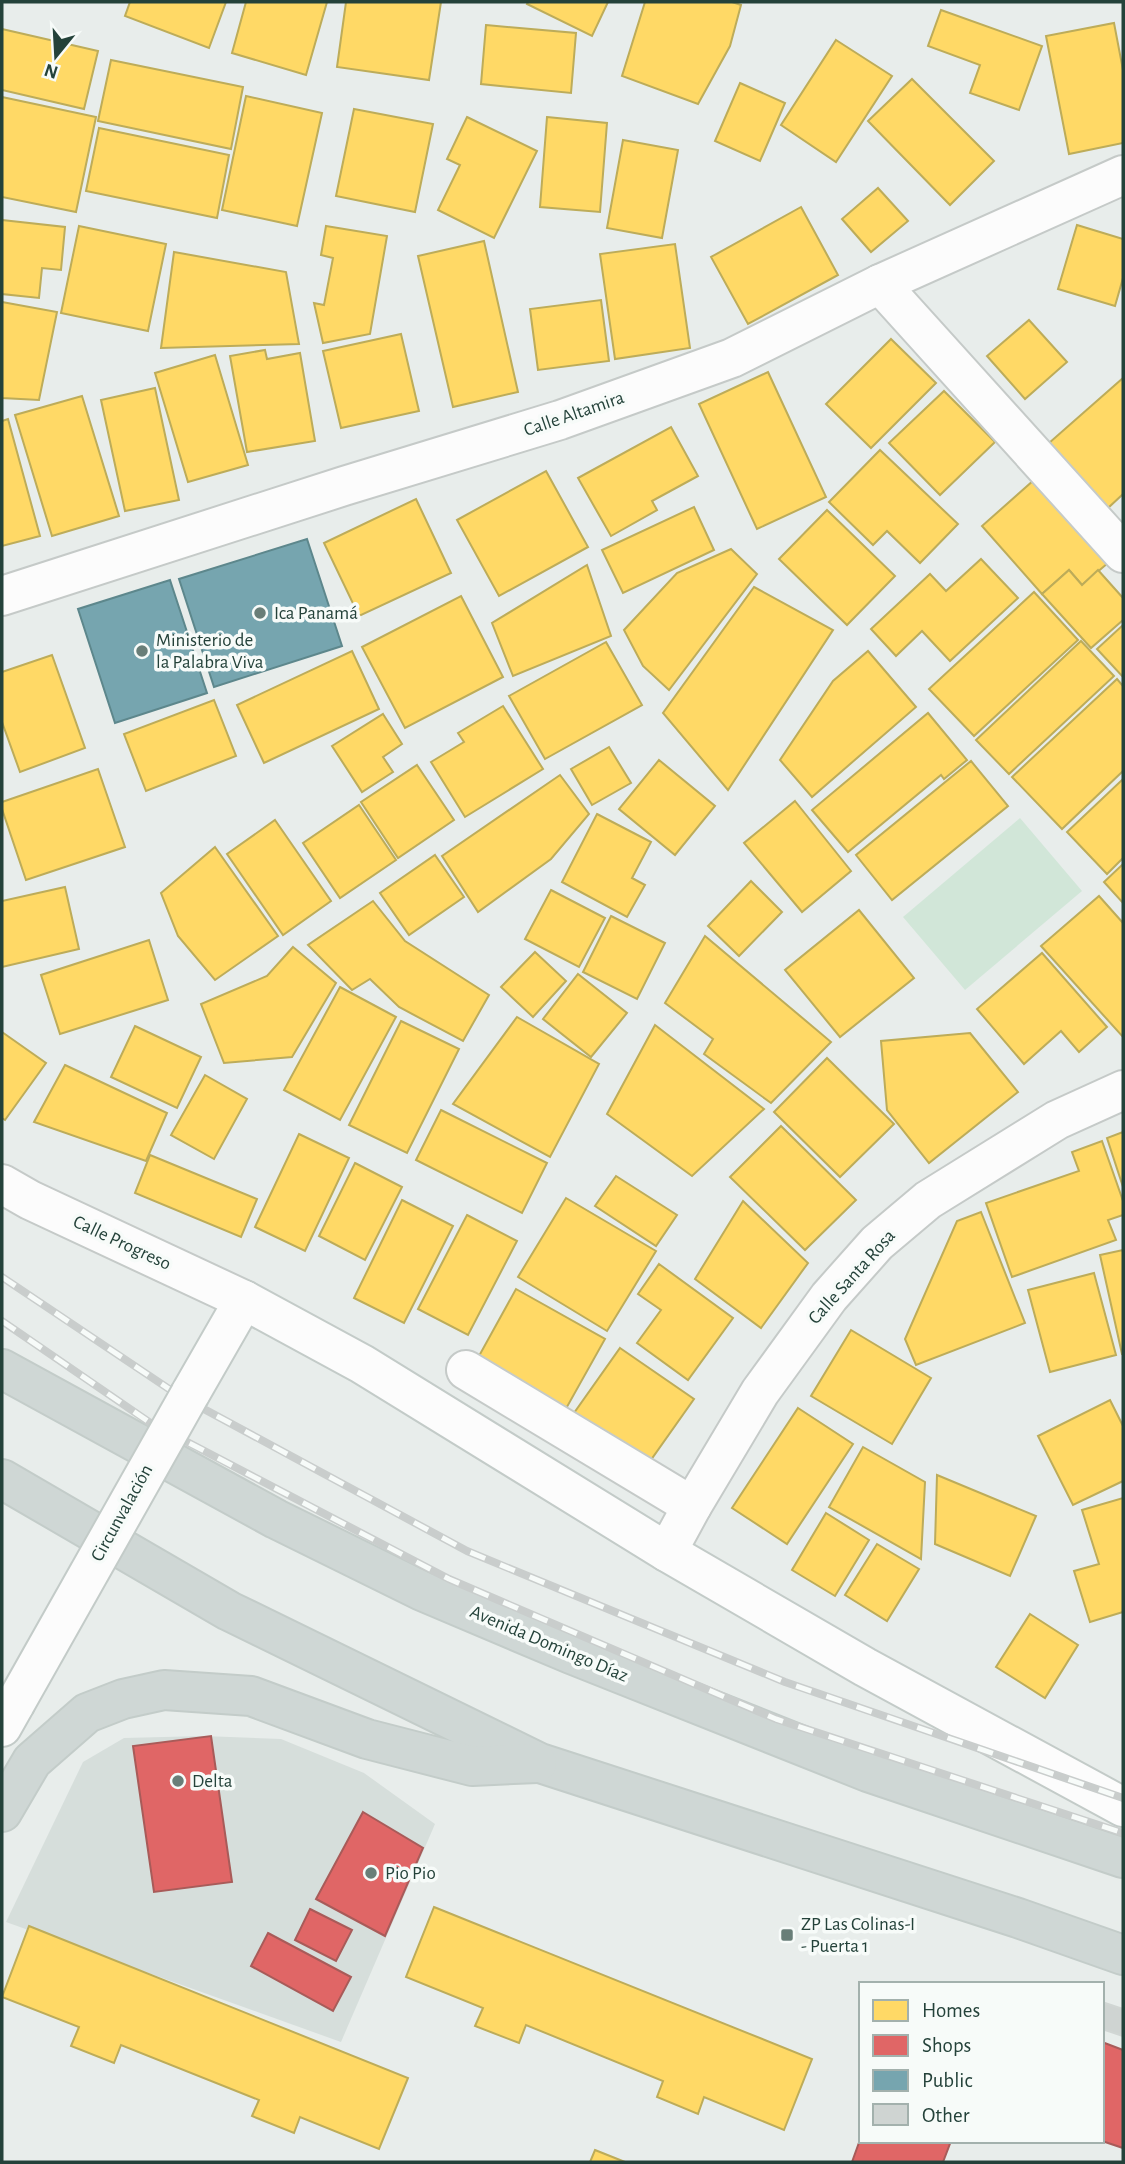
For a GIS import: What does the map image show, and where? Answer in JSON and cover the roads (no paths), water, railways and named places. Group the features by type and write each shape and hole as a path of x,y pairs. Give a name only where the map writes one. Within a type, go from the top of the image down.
{"main road":[{"name":"Avenida Domingo Díaz","path":"2,1368 276,1519 422,1591 570,1654 868,1772 1123,1858"},
{"path":"2,1479 229,1611 540,1763 1018,1918 1123,1955"},
{"path":"2,1812 32,1761 88,1713 123,1699 164,1690 251,1696 367,1739 472,1766 540,1763"}],"street":[{"name":"Calle Altamira","path":"2,596 331,490 560,420 732,358 880,284 1123,175"},
{"path":"880,284 1123,552"},
{"name":"Calle Santa Rosa","path":"667,1552 760,1392 829,1297 877,1243 928,1200 1057,1120 1123,1090"},
{"name":"Calle Progreso","path":"2,1184 30,1200 244,1300 362,1364 667,1552 865,1667 1123,1807"},
{"name":"Circunvalación","path":"8,1716 244,1300"},
{"path":"466,1370 692,1506"}],"railway":[{"path":"2,1277 178,1395 467,1551 785,1682 1123,1798"},
{"path":"2,1321 149,1422 449,1579 776,1719 1123,1833"}],"place":[{"name":"Ica Panamá","path":"260,613"},
{"name":"Ministerio de la Palabra Viva","path":"142,651"},
{"name":"Delta","path":"178,1781"},
{"name":"Pio Pio","path":"371,1873"},
{"name":"ZP Las Colinas-I - Puerta 1","path":"787,1935"}]}
